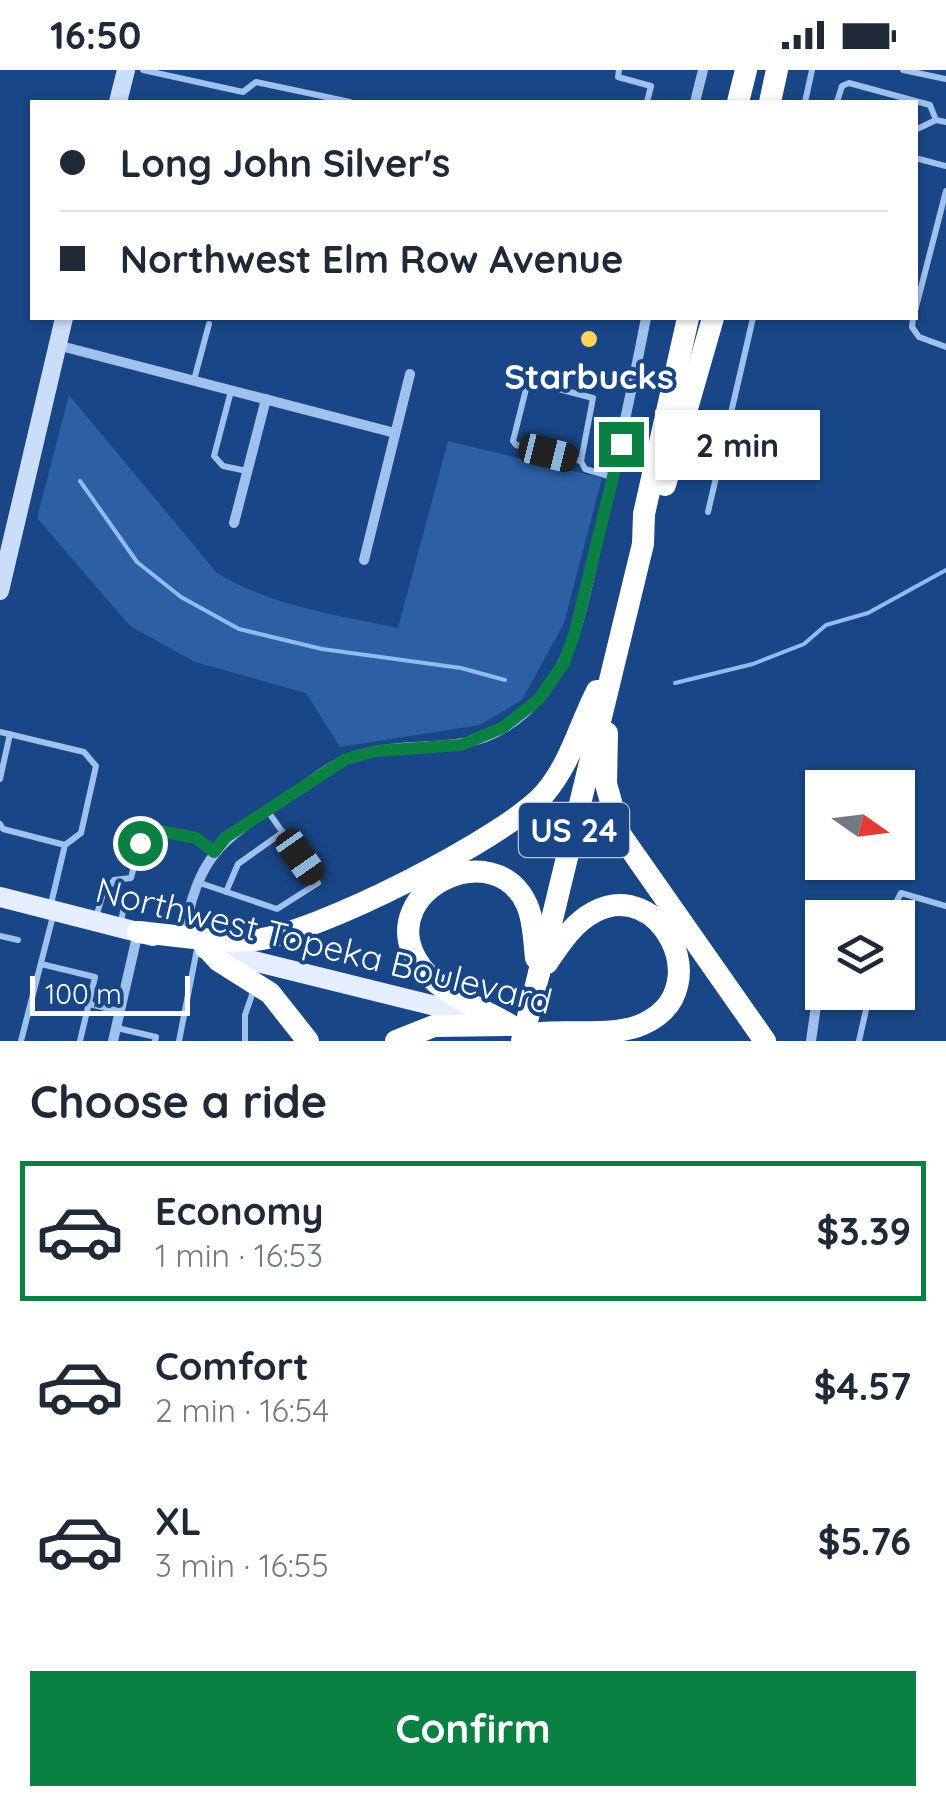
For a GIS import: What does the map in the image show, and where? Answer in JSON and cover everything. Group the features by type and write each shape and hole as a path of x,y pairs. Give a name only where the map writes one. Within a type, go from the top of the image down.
{"highway":[{"path":"738,100 744,70"},
{"path":"770,100 778,70"},
{"path":"671,320 678,354"},
{"name":"US 24","path":"532,1035 539,974 643,544 644,514 687,320"},
{"name":"US 24","path":"643,544 655,522 712,320"},
{"path":"129,930 193,944 250,941 297,931 510,823 558,776 616,658"},
{"path":"608,686 606,784 620,834 766,1041"},
{"path":"532,1035 438,984 416,959 410,930 417,904 447,875 477,872 501,879 526,904 539,974"},
{"path":"396,1041 434,1026 532,1035 626,1030 650,1021 674,996 679,957 667,931 652,917 634,908 610,907 577,924 539,974"},
{"path":"193,944 256,983 281,1004 308,1041"}],"main road":[{"name":"Northwest Topeka Boulevard","path":"1,900 129,930"},
{"name":"Northwest Topeka Boulevard","path":"193,944 532,1035"}],"street":[{"path":"118,100 126,70"},
{"path":"695,100 702,70"},
{"path":"0,591 7,533 63,320"},
{"path":"193,944 196,882 226,837 346,759 376,751 461,745 502,728 530,708 552,681 571,645 638,376 646,320"},
{"path":"57,345 396,433"},
{"path":"364,560 410,374"},
{"path":"234,524 266,399"},
{"path":"112,1041 120,1011 129,930"},
{"path":"812,1041 816,1010"},
{"name":"Northwest Topeka Boulevard","path":"532,1035 575,1041"}],"lane":[{"path":"143,70 243,92 256,82 341,100"},
{"path":"619,70 618,77 651,86 648,100"},
{"path":"804,100 812,70"},
{"path":"903,70 946,78"},
{"path":"838,100 842,86 849,84 908,100"},
{"path":"918,103 930,106 936,120"},
{"path":"918,129 936,120 946,122"},
{"path":"918,159 946,166"},
{"path":"918,299 946,191"},
{"path":"708,512 751,320"},
{"path":"913,320 918,337 946,346"},
{"path":"194,380 209,324"},
{"path":"581,461 593,398 528,381 513,441 581,461 586,469 613,477"},
{"path":"231,390 214,456 222,466 247,472"},
{"path":"0,732 84,752 96,766 81,833 66,845 21,1041"},
{"path":"0,779 10,734"},
{"path":"196,882 277,909 318,882 268,810"},
{"path":"0,824 3,829 66,845"},
{"path":"95,922 103,894 114,880 131,878 140,843 155,830 196,838 214,852"},
{"path":"226,892 238,864 283,832"},
{"path":"114,880 129,930"},
{"path":"898,900 901,894 946,906"},
{"path":"0,936 18,940"},
{"path":"179,1041 193,944"},
{"path":"41,964 95,977 80,1041"},
{"path":"246,1041 247,1006 256,983"},
{"path":"89,1004 120,1011"},
{"path":"859,1041 866,1010"},
{"path":"116,1028 156,1038 155,1041"}],"shaded area":[{"path":"69,395 217,573 282,601 398,628 448,441 602,478 564,623 522,700 480,725 340,747 306,693 195,662 130,626 37,518"}],"waterway":[{"path":"80,481 137,562 181,597 239,629 322,649 461,668 505,680"},
{"path":"675,683 753,664 804,644 826,625 868,613 946,570"}],"place":[{"name":"Starbucks","path":"589,339"}],"route":[{"path":"140,843 155,830 196,838 214,852 226,837 346,759 376,751 461,745 491,734 520,715 552,681 571,645 621,444"}]}
